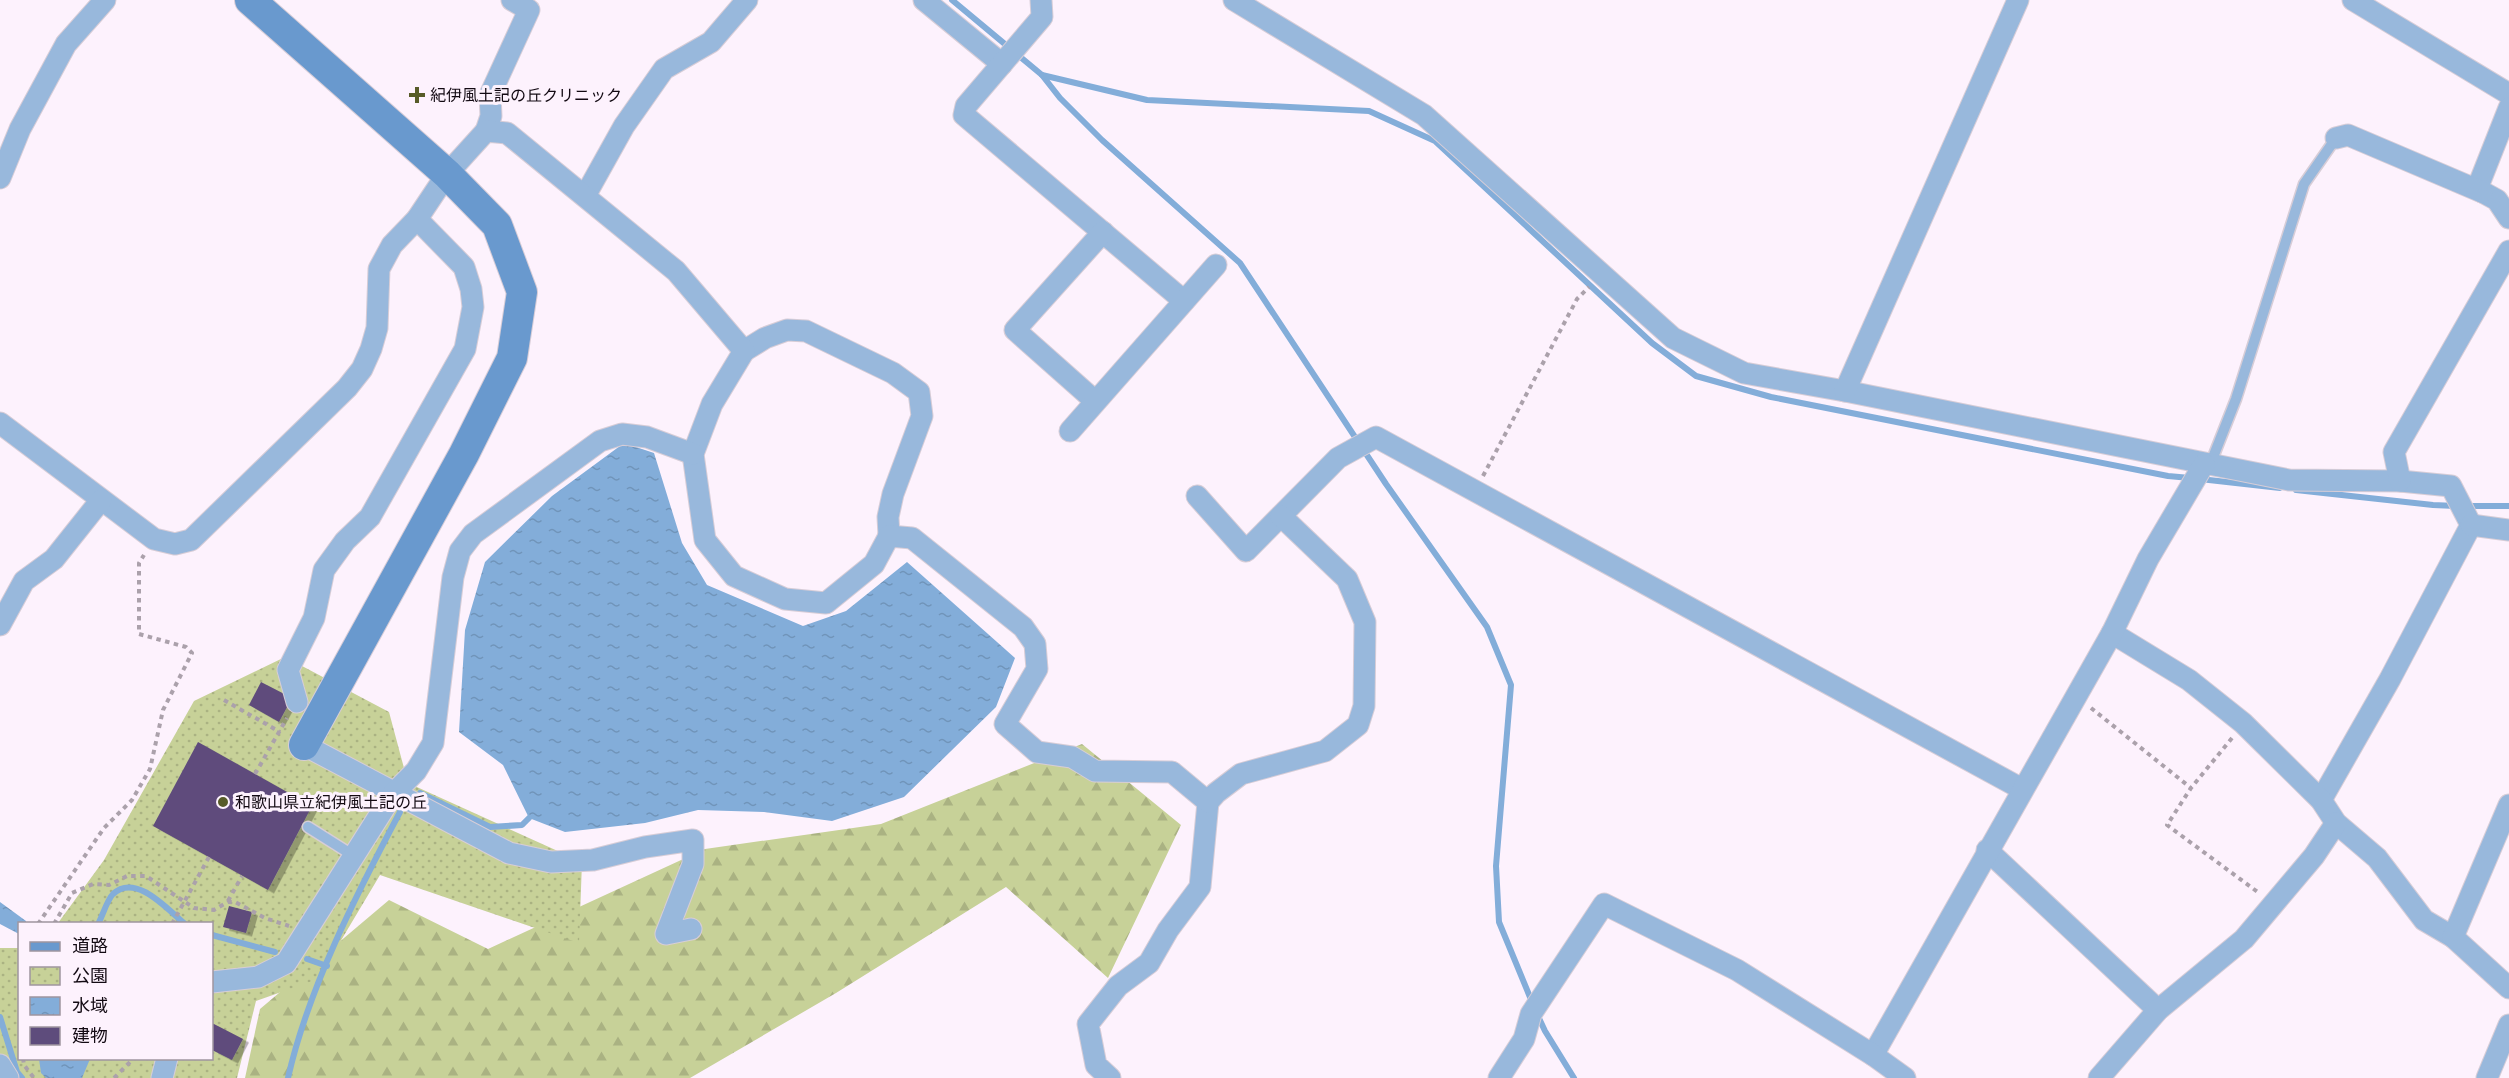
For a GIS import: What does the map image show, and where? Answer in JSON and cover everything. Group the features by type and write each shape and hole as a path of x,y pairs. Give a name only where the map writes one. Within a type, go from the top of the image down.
{"street":[{"path":"0,178 20,129 66,45 105,0"},
{"path":"250,0 447,174 497,225 522,292 512,358 464,454 304,745 393,794 509,853 551,862 593,860 645,847 693,840 693,864 666,934 691,929"},
{"path":"0,423 154,539 175,544 190,540 347,388 362,369 377,328 379,269 392,245 417,219 447,174 486,131 492,116 490,95 529,10 512,0"},
{"path":"585,196 624,126 664,69 711,42 747,0"},
{"path":"924,0 1002,64"},
{"path":"1041,0 1042,16 966,106 964,115 1184,301"},
{"path":"1234,0 1424,116 1673,338 1744,373 2289,480 2400,481 2451,486 2469,522"},
{"path":"1845,391 2018,0"},
{"path":"2353,0 2509,94"},
{"path":"2509,108 2476,189 2497,200 2509,218"},
{"path":"486,131 507,133 676,271 744,351"},
{"path":"2336,138 2348,135 2482,192"},
{"path":"297,702 288,670 314,618 324,570 345,541 370,517 465,349 473,307 471,289 464,267 417,219"},
{"path":"1095,401 1015,330 1103,232"},
{"path":"2400,481 2394,452 2509,251"},
{"path":"1070,430 1216,265"},
{"path":"787,330 806,331 893,373 919,392 922,416 893,494 888,517 889,536 874,564 826,603 785,599 734,576 705,540 693,454 712,404 744,351 765,338 787,330"},
{"path":"213,982 258,977 286,963 393,794 416,771 433,742 453,577 460,551 472,534 600,441 622,434 646,437 693,454"},
{"path":"1197,495 1246,551 1338,458 1376,437 1476,489 2022,789"},
{"path":"1873,1055 1987,850 2112,633 2148,559 2207,465"},
{"path":"0,625 24,581 54,559 101,500"},
{"path":"1110,1078 1096,1065 1088,1024 1118,986 1149,963 1168,930 1200,887 1208,802 1241,774 1325,751 1358,725 1364,706 1365,622 1347,579 1281,516"},
{"path":"2469,522 2509,530"},
{"path":"2321,801 2390,679 2469,522"},
{"path":"889,536 912,537 1023,627 1035,644 1037,669 1005,724 1037,752 1072,757 1095,771 1172,772 1208,802"},
{"path":"2112,633 2189,680 2243,723 2321,801 2336,823 2377,858 2424,920 2453,937 2509,988"},
{"path":"2453,937 2509,805"},
{"path":"2099,1078 2158,1010 2244,939 2314,856 2336,823"},
{"path":"1987,850 2158,1010"},
{"path":"1499,1078 1524,1039 1532,1014 1604,904 1737,970 1873,1055 1905,1078"},
{"path":"2487,1078 2509,1025"},
{"path":"162,1078 167,1060"},
{"path":"0,1065 16,1071"}],"lane":[{"path":"2207,465 2236,399 2304,184 2336,138"},
{"path":"308,827 354,856"}],"path":[{"path":"1476,489 1577,299"},
{"path":"39,922 104,828 132,800 150,769 164,710 192,653 186,647 139,634 139,563 154,539"},
{"path":"2076,696 2191,788"},
{"path":"224,700 304,745"},
{"path":"2243,723 2191,788 2167,825 2274,904"},
{"path":"173,921 209,857"},
{"path":"55,922 72,893 93,884 109,885 126,876 146,876 184,903 204,911 214,910 228,902 235,902 279,924 300,928 309,927"},
{"path":"228,902 242,876"},
{"path":"114,1078 133,1060"}],"green space":[{"path":"285,657 389,712 408,783 582,862 579,943 380,875 318,979 256,1001 237,1078 0,1078 0,948 18,948 18,1060 213,1060 213,922 59,922 104,860 194,701"},
{"path":"1082,744 1181,825 1108,978 1006,887 836,993 690,1078 245,1078 260,1009 389,900 488,949 705,849 881,824"}],"water":[{"path":"624,443 654,453 682,543 707,585 803,626 846,611 907,562 1015,658 996,707 904,797 832,821 764,812 698,810 645,823 565,832 529,818 503,765 459,732 465,630 485,562 552,496"},
{"path":"0,902 26,921 18,922 18,933 0,924"},
{"path":"39,1060 90,1060 82,1078 46,1078 41,1073"}],"building":[{"path":"261,682 292,698 279,722 249,705"},
{"path":"198,742 312,806 268,890 153,826"},
{"path":"229,906 252,912 246,933 223,927"},
{"path":"213,1024 243,1039 232,1060 213,1050"}],"waterway":[{"path":"952,0 1042,75 1060,98 1102,140 1240,263 1386,484 1487,627 1511,685 1496,866 1499,922 1532,1002"},
{"path":"1042,75 1147,100 1369,111 1435,141 1652,343 1696,376 1771,397 2168,476 2190,478"},
{"path":"2200,479 2280,488"},
{"path":"2296,490 2456,506"},
{"path":"2466,506 2509,506"},
{"path":"420,793 490,827 522,825 529,818"},
{"path":"288,1078 308,1010 335,942 400,812"},
{"path":"99,922 113,894 122,888 142,890 183,922"},
{"path":"213,935 275,952"},
{"path":"307,959 327,966"},
{"path":"1537,1014 1574,1078"},
{"path":"0,1017 17,1072 22,1078"}],"place":[{"name":"紀伊風土記の丘クリニック","path":"417,95"},
{"name":"和歌山県立紀伊風土記の丘","path":"223,802"}]}
